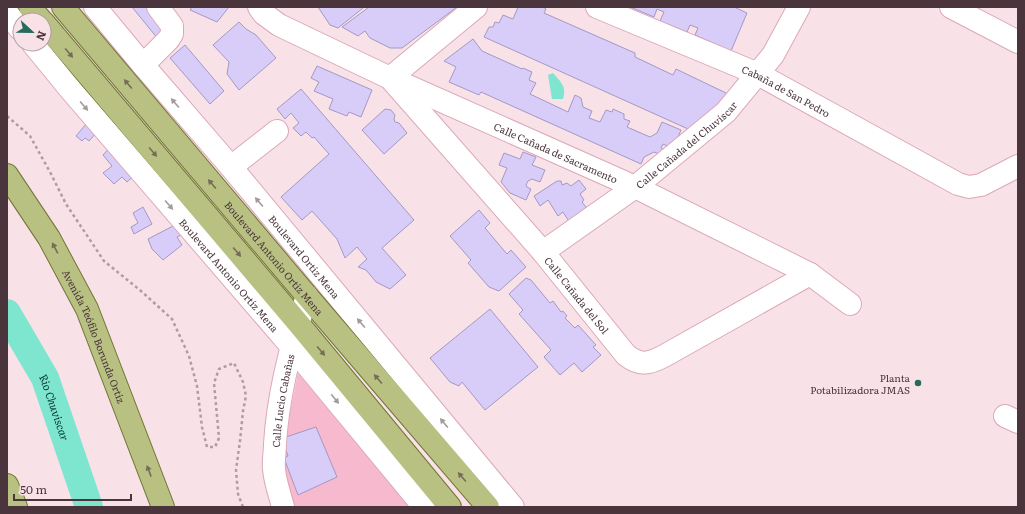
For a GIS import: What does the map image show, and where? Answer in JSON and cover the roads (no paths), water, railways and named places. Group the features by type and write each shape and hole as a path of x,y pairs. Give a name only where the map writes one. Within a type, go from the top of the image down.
{"main road":[{"name":"Boulevard Antonio Ortiz Mena","path":"63,7 307,296 488,507"},
{"path":"52,32 298,323 450,507"},
{"name":"Avenida Teófilo Borunda Ortíz","path":"7,175 49,238 87,309 163,507"},
{"path":"7,484 16,507"}],"street":[{"name":"Boulevard Ortiz Mena","path":"95,7 513,507"},
{"path":"143,65 172,34 172,26 158,7"},
{"name":"Calle Cañada de Sacramento","path":"259,7 264,14 279,25 390,78 635,187 810,274 850,304"},
{"path":"390,78 476,7"},
{"name":"Cabaña de San Pedro","path":"597,7 758,74 958,184 969,187 981,185 1018,166"},
{"name":"Calle Cañada del Chuvíscar","path":"543,252 635,187 726,112 773,55 799,7"},
{"path":"951,7 1018,42"},
{"name":"Boulevard Antonio Ortíz Mena","path":"39,52 291,346 424,507"},
{"name":"Calle Cañada del Sol","path":"390,78 543,252 626,355 638,363 654,361 664,356 810,274"},
{"path":"231,168 276,131"},
{"name":"Calle Lucio Cabañas","path":"283,507 274,468 279,403 291,346 307,296"}],"waterway":[{"name":"Rio Chuviscar","path":"7,313 45,378 89,507"}],"place":[{"name":"Planta Potabilizadora JMAS","path":"918,383"}]}
